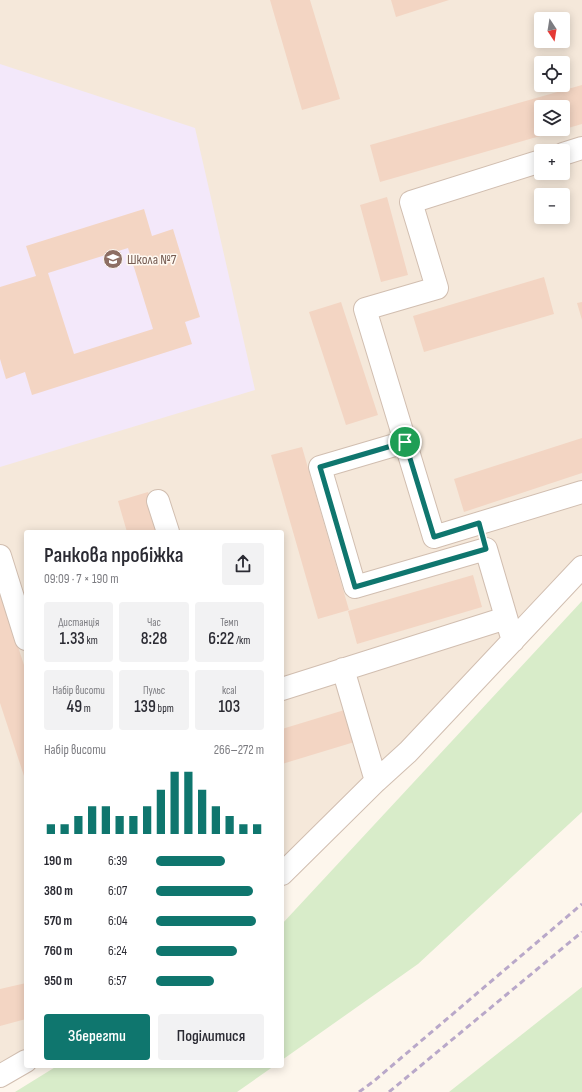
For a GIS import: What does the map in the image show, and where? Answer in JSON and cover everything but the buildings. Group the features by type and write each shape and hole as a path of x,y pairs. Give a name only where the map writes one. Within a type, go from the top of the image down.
{"street":[{"path":"570,152 582,148"},
{"path":"534,163 411,202 437,288 365,309 434,537 582,492"},
{"path":"405,442 320,467 355,587 486,549"},
{"path":"158,501 167,530"},
{"path":"479,523 513,641"},
{"path":"0,556 24,633"},
{"path":"284,872 376,781 408,752 582,567"},
{"path":"284,688 506,618"},
{"path":"343,670 376,781"},
{"path":"0,1076 24,1062"}],"shaded area":[{"path":"0,0 582,0 582,567 284,872 284,530 24,530 24,1062 0,1076"},
{"name":"Школа №7","path":"0,64 195,128 255,390 0,467"}],"green space":[{"path":"582,601 582,812 418,964 284,1059 284,922"},
{"path":"582,987 582,1092 449,1092"},
{"path":"54,1068 271,1068 237,1092 15,1092"}],"railway":[{"path":"359,1092 374,1081 582,904"},
{"path":"389,1092 582,932"}],"place":[{"name":"Школа №7","path":"113,259"}],"route":[{"path":"405,442 434,537 479,523 486,549 355,587 320,467 405,442"}]}
